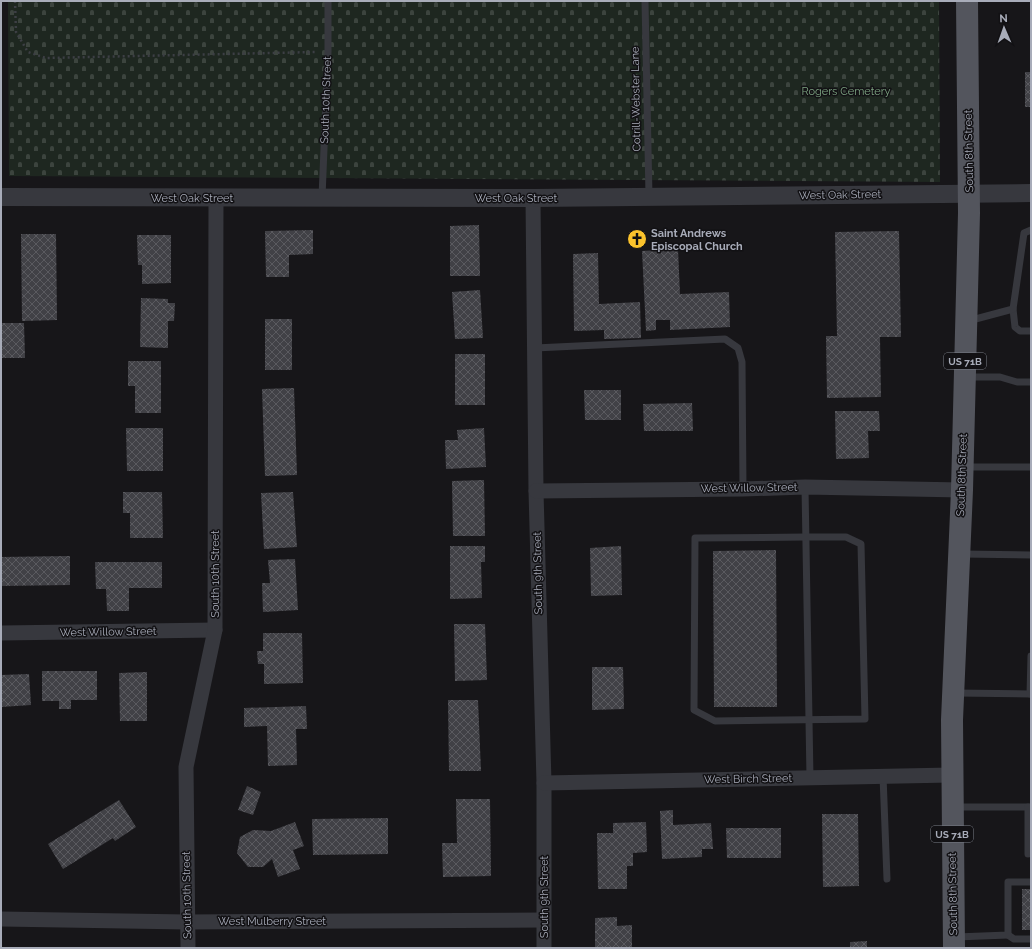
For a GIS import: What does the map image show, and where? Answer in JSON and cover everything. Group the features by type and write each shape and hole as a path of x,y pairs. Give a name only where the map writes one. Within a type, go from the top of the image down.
{"main road":[{"name":"South 8th Street","path":"954,942 951,775 953,692 962,490 969,193 967,1"}],"street":[{"name":"West Oak Street","path":"1,197 322,199 1031,193"},
{"name":"South 10th Street","path":"188,948 186,767 215,630 216,198"},
{"name":"South 9th Street","path":"533,198 536,491 544,783 544,948"},
{"name":"West Willow Street","path":"536,491 744,490 805,487 962,490"},
{"name":"West Willow Street","path":"1,633 215,630"},
{"name":"West Birch Street","path":"544,783 951,775"},
{"name":"West Mulberry Street","path":"1,919 187,922 543,920"}],"lane":[{"name":"South 10th Street","path":"322,199 328,52 328,1"},
{"name":"Cotrill-Webster Lane","path":"646,1 650,197"},
{"path":"1031,230 1024,234 1012,309 1015,327 1020,331 1031,331"},
{"path":"966,322 1012,309"},
{"path":"535,348 725,339 738,348 742,362 744,490"},
{"path":"964,378 1000,377 1017,382 1031,382"},
{"path":"962,467 1031,467"},
{"path":"805,487 810,778"},
{"path":"846,537 861,544 865,719 809,720 715,721 694,710 695,538 846,537"},
{"path":"959,554 1031,555"},
{"path":"953,692 1031,694 1031,656"},
{"path":"883,776 887,879"},
{"path":"952,808 1030,807 1028,854"},
{"path":"1008,934 1008,882 1031,882"},
{"path":"954,942 1008,934 1014,939 1031,939"}],"path":[{"path":"15,1 16,32 28,52 46,58 328,52"}],"green space":[{"name":"Rogers Cemetery","path":"8,1 939,1 940,182 9,176"}],"building":[{"path":"1025,72 1031,72 1031,107 1025,107"},
{"path":"479,225 480,276 450,276 450,226"},
{"path":"313,230 313,254 289,255 289,277 266,277 265,231"},
{"path":"899,231 901,337 880,337 881,397 827,398 826,336 837,336 835,232"},
{"path":"21,234 56,234 57,320 22,321"},
{"path":"137,235 171,235 171,283 142,284 142,265 138,265"},
{"path":"678,249 680,294 729,292 730,327 670,330 670,320 656,320 656,330 646,331 642,251"},
{"path":"598,253 599,304 640,302 641,338 604,339 604,330 574,331 573,254"},
{"path":"480,290 483,338 455,339 452,292"},
{"path":"141,298 168,299 168,303 175,303 174,321 168,321 168,348 140,347"},
{"path":"265,319 292,319 292,370 265,370"},
{"path":"1,323 24,323 25,358 1,358"},
{"path":"455,354 485,354 485,405 455,405"},
{"path":"128,361 161,361 161,413 135,413 135,386 128,386"},
{"path":"294,388 297,475 265,476 262,389"},
{"path":"584,390 621,390 621,420 585,420"},
{"path":"692,403 693,431 644,431 643,404"},
{"path":"835,411 879,411 880,431 868,431 869,458 836,459"},
{"path":"126,428 163,428 163,471 127,471"},
{"path":"484,428 486,467 446,469 445,440 458,440 457,430"},
{"path":"484,480 485,536 453,536 452,481"},
{"path":"123,492 162,492 163,538 130,538 130,513 123,513"},
{"path":"293,492 297,547 264,549 261,493"},
{"path":"450,546 485,546 485,562 481,562 482,598 450,599"},
{"path":"621,546 622,595 591,596 590,548"},
{"path":"776,550 777,707 714,707 713,551"},
{"path":"70,556 70,585 1,586 1,557"},
{"path":"295,559 298,610 263,612 262,583 270,583 268,560"},
{"path":"95,562 162,562 162,588 129,588 129,611 107,611 106,589 96,589"},
{"path":"454,624 485,624 487,680 455,681"},
{"path":"263,633 302,633 303,683 264,684 264,664 258,664 257,651 263,651"},
{"path":"592,667 623,667 624,709 592,710"},
{"path":"42,671 97,671 97,700 71,700 71,709 59,709 59,701 42,701"},
{"path":"147,672 147,721 120,721 119,673"},
{"path":"29,674 31,705 1,707 1,675"},
{"path":"448,700 478,700 481,771 449,771"},
{"path":"306,706 307,729 296,729 297,765 268,766 267,726 244,727 244,708"},
{"path":"247,786 261,792 253,815 238,810"},
{"path":"456,799 490,799 491,876 443,877 442,843 457,843"},
{"path":"119,800 136,827 115,841 113,838 63,869 48,844"},
{"path":"673,810 673,825 711,823 713,849 702,849 702,857 662,859 660,811"},
{"path":"822,814 858,814 859,886 823,887"},
{"path":"388,818 388,854 313,855 312,819"},
{"path":"295,822 304,846 293,850 300,869 278,877 272,859 263,867 248,867 237,853 240,837 253,830 271,831"},
{"path":"646,822 647,852 633,853 633,866 627,866 627,889 598,889 597,833 613,833 613,823"},
{"path":"726,828 781,828 781,858 727,858"},
{"path":"1022,889 1031,889 1031,930 1022,930"},
{"path":"617,917 617,926 632,925 632,948 595,948 595,918"},
{"path":"867,941 867,948 850,948 850,942"}],"place":[{"name":"Saint Andrews Episcopal Church","path":"637,239"}]}
